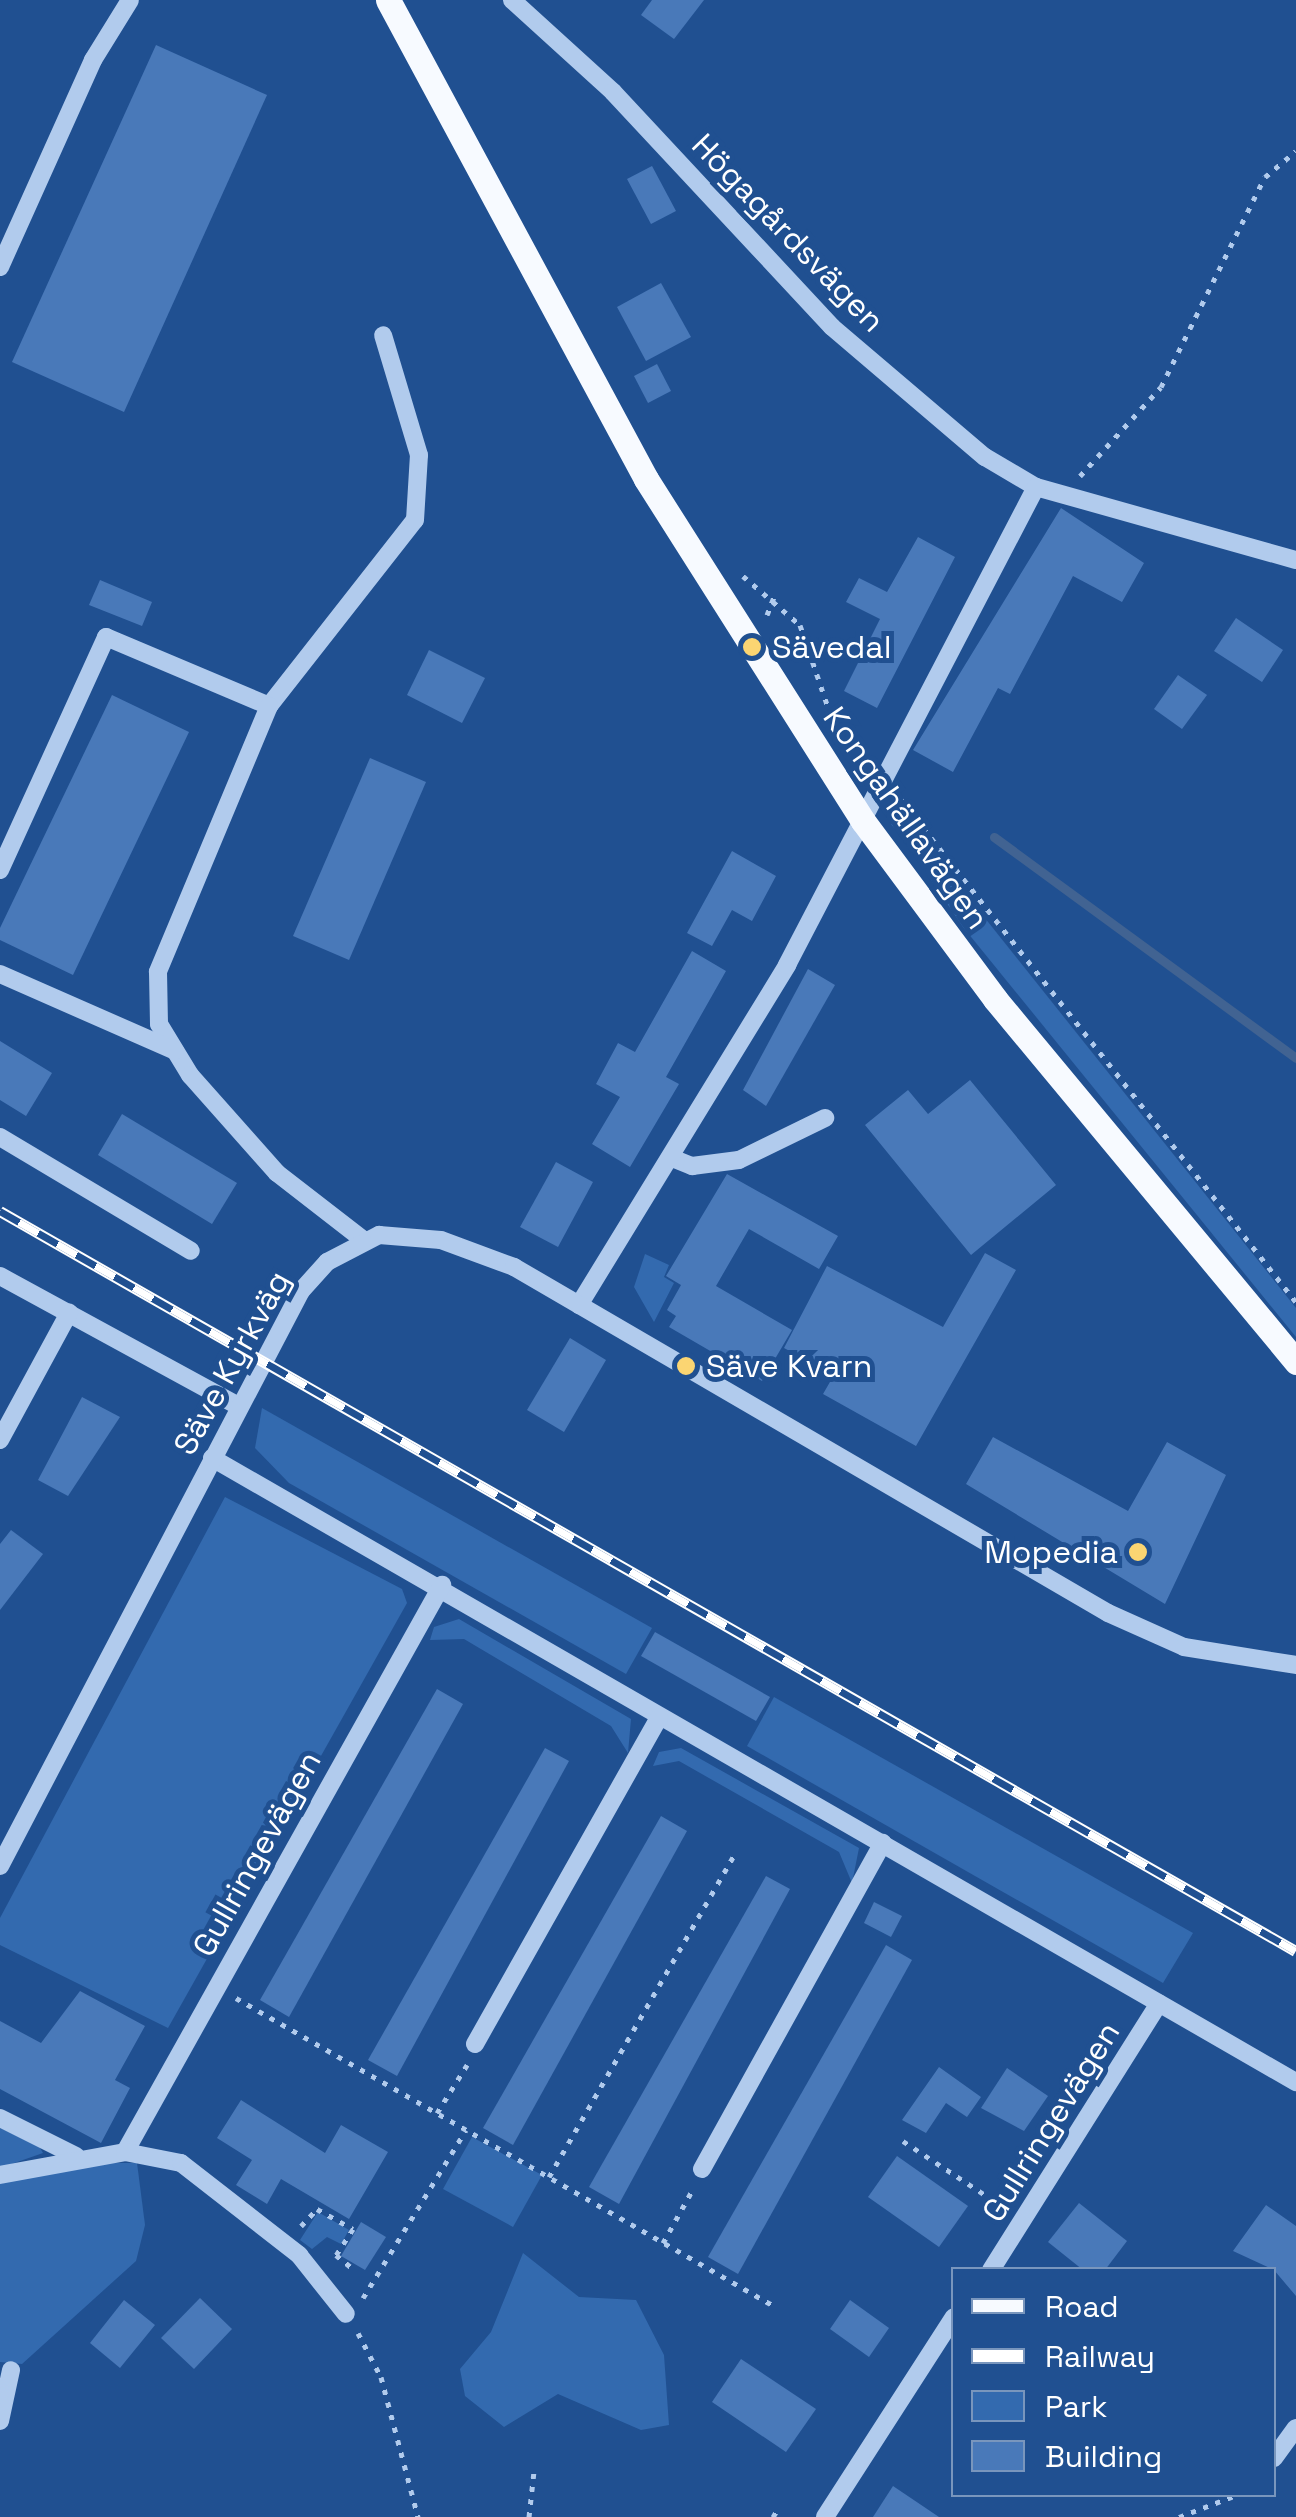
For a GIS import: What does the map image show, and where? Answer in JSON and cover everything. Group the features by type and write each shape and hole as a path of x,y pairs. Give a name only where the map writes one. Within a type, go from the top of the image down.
{"main road":[{"name":"Kongahällavägen","path":"388,0 646,479 863,821 994,1000 1296,1362"}],"street":[{"path":"0,267 92,60 130,0"},
{"name":"Högagårdsvägen","path":"512,0 613,92 860,353 1036,487 1296,560"},
{"path":"383,336 419,455 415,520 268,706 158,972 159,1024 175,1051 278,1173 362,1239 441,1240 580,1305 1108,1612 1184,1646 1296,1665"},
{"path":"580,1305 672,1158 886,782 1036,487"},
{"path":"0,870 106,636 268,706"},
{"path":"0,974 175,1051"},
{"path":"672,1158 692,1166 739,1160 825,1118"},
{"path":"0,1137 191,1251"},
{"name":"Säve Kyrkväg","path":"0,1866 301,1292 362,1239"},
{"path":"0,1276 238,1406"},
{"path":"0,1440 69,1313"},
{"name":"Gullringevägen","path":"212,1458 442,1586 659,1717 1296,2082"},
{"name":"Gullringevägen","path":"125,2152 442,1586"},
{"path":"475,2044 659,1717"},
{"path":"702,2169 883,1843"},
{"name":"Gullringevägen","path":"993,2267 1028,2223 1159,2003"},
{"path":"0,2118 76,2156"},
{"path":"0,2175 76,2156 125,2152 181,2163 288,2245 348,2316"},
{"path":"825,2517 951,2322"},
{"path":"0,2421 11,2370"},
{"path":"1276,2455 1296,2428"}],"path":[{"path":"1072,495 1161,387 1265,177 1296,151"},
{"path":"737,570 774,598 800,625 834,723"},
{"path":"767,615 774,598"},
{"path":"886,782 1296,1302"},
{"path":"548,2177 736,1852"},
{"path":"216,1987 774,2306"},
{"path":"437,2114 475,2044"},
{"path":"418,2517 381,2376 348,2316 466,2130"},
{"path":"902,2141 1028,2223"},
{"path":"663,2242 702,2169"},
{"path":"288,2245 312,2209 326,2212 353,2229 336,2255 352,2268"},
{"path":"529,2517 534,2471"},
{"path":"1180,2517 1230,2497"},
{"path":"772,2517 779,2506"}],"green space":[{"path":"894,802 926,844 919,859 891,824"},
{"path":"941,863 1296,1308 1296,1337 963,927 927,874"},
{"path":"645,1254 669,1265 664,1277 674,1283 654,1322 634,1287"},
{"path":"262,1408 652,1628 626,1674 289,1483 255,1448"},
{"path":"225,1497 402,1589 407,1603 168,2028 0,1945 0,1918"},
{"path":"459,1619 631,1719 628,1753 611,1726 464,1639 430,1640 434,1627"},
{"path":"774,1697 1193,1933 1163,1983 747,1746"},
{"path":"681,1748 859,1848 852,1883 839,1852 679,1761 653,1766 659,1752"},
{"path":"0,2128 39,2146 43,2153 0,2168"},
{"path":"472,2137 542,2175 513,2227 443,2189"},
{"path":"97,2163 137,2163 145,2225 136,2261 22,2364 0,2362 0,2183"},
{"path":"318,2212 349,2230 341,2244 327,2237 312,2249 300,2240"},
{"path":"523,2253 579,2297 636,2300 664,2355 669,2425 641,2430 558,2394 504,2427 465,2396 460,2369 491,2332"}],"building":[{"path":"652,0 704,0 674,39 641,15"},
{"path":"156,45 267,95 124,412 12,362"},
{"path":"652,166 676,211 651,224 627,179"},
{"path":"661,283 691,337 646,361 617,307"},
{"path":"657,364 671,391 648,403 634,376"},
{"path":"1061,508 1144,563 1122,602 1073,576 1010,694 998,688 953,772 913,750"},
{"path":"918,537 955,557 877,708 844,691 880,619 846,602 859,578 887,592"},
{"path":"100,580 152,602 142,626 89,605"},
{"path":"1236,618 1283,650 1262,682 1214,651"},
{"path":"429,650 485,678 462,723 407,695"},
{"path":"1178,675 1207,695 1182,729 1154,709"},
{"path":"112,695 189,732 73,975 0,940 0,928"},
{"path":"370,758 426,782 349,960 293,936"},
{"path":"732,851 776,876 752,921 732,910 712,946 687,933"},
{"path":"692,951 726,971 666,1077 679,1084 630,1167 592,1144 620,1097 596,1084 618,1043 635,1052"},
{"path":"808,969 835,985 766,1106 743,1090"},
{"path":"0,1041 52,1073 26,1116 0,1100"},
{"path":"970,1080 1056,1185 971,1255 865,1125 908,1090 928,1114"},
{"path":"122,1114 237,1183 212,1224 98,1155"},
{"path":"556,1162 593,1182 558,1247 520,1227"},
{"path":"727,1174 838,1236 819,1269 749,1229 716,1286 792,1330 762,1381 669,1327 676,1316 667,1310 681,1285 666,1276"},
{"path":"985,1253 1016,1270 916,1446 823,1394 834,1375 784,1348 827,1266 943,1327"},
{"path":"570,1338 606,1360 564,1432 527,1410"},
{"path":"82,1397 120,1417 68,1496 38,1480"},
{"path":"993,1437 1128,1511 1167,1442 1226,1475 1165,1604 966,1484"},
{"path":"11,1530 43,1554 0,1610 0,1544"},
{"path":"655,1632 770,1697 756,1721 641,1656"},
{"path":"437,1689 463,1704 289,2017 260,2000"},
{"path":"545,1748 569,1761 397,2076 368,2060"},
{"path":"661,1816 687,1831 513,2145 483,2128"},
{"path":"766,1876 790,1889 619,2204 589,2187"},
{"path":"874,1902 902,1916 891,1937 864,1923"},
{"path":"886,1945 912,1960 738,2274 708,2257"},
{"path":"80,1991 145,2026 115,2080 130,2088 101,2143 0,2089 0,2021 41,2043"},
{"path":"939,2067 981,2097 967,2117 946,2103 926,2133 902,2120"},
{"path":"1007,2068 1048,2096 1024,2131 981,2108"},
{"path":"241,2100 325,2153 341,2125 388,2152 349,2219 281,2179 267,2204 236,2185 252,2160 217,2138"},
{"path":"897,2156 968,2206 939,2247 868,2197"},
{"path":"1079,2203 1127,2241 1107,2267 1079,2267 1048,2242"},
{"path":"1266,2205 1296,2226 1296,2296 1276,2272 1276,2267 1233,2251"},
{"path":"361,2222 386,2237 365,2270 341,2256"},
{"path":"200,2298 232,2329 194,2369 161,2338"},
{"path":"124,2300 155,2325 120,2368 90,2343"},
{"path":"850,2300 889,2328 869,2357 830,2329"},
{"path":"741,2359 816,2409 786,2452 712,2402"},
{"path":"893,2486 939,2517 873,2517"}],"waterway":[{"path":"994,837 1296,1058"}],"railway":[{"path":"0,1211 1296,1951"}],"place":[{"name":"Sävedal","path":"752,647"},
{"name":"Säve Kvarn","path":"686,1366"},
{"name":"Mopedia","path":"1138,1552"}]}
